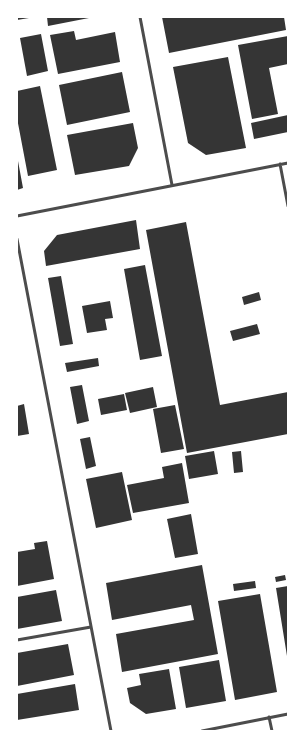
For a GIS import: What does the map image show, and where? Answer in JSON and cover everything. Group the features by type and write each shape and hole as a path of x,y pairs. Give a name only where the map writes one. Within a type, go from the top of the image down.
{"lane":[{"path":"140,17 172,185"},
{"path":"17,216 288,163"},
{"path":"280,164 288,206"},
{"path":"17,239 111,731"},
{"path":"17,640 91,627"},
{"path":"202,731 288,714"},
{"path":"269,717 272,731"}],"building":[{"path":"17,17 29,17 29,18 17,20"},
{"path":"47,17 89,17 89,18 48,26"},
{"path":"162,17 284,17 286,30 169,53"},
{"path":"74,31 76,40 115,32 120,62 58,74 50,35"},
{"path":"41,34 48,71 27,76 20,38"},
{"path":"288,36 288,64 269,68 278,114 252,119 238,45"},
{"path":"228,57 246,148 206,155 188,143 173,67"},
{"path":"122,72 130,112 67,125 59,85"},
{"path":"40,86 57,170 28,176 17,118 17,91"},
{"path":"288,115 288,132 254,139 251,123"},
{"path":"133,123 138,148 129,166 75,175 67,135"},
{"path":"17,161 23,188 17,190"},
{"path":"136,220 140,249 46,266 44,251 57,235"},
{"path":"186,222 220,405 288,392 288,434 187,453 146,230"},
{"path":"145,265 162,356 140,360 124,269"},
{"path":"61,276 73,344 60,346 48,278"},
{"path":"259,292 261,300 244,305 242,297"},
{"path":"110,301 113,318 105,319 107,330 87,333 82,306"},
{"path":"257,324 260,334 233,341 230,331"},
{"path":"98,358 99,366 67,372 65,363"},
{"path":"82,385 89,421 77,424 70,387"},
{"path":"153,387 157,407 130,413 125,393"},
{"path":"124,394 127,410 101,415 98,399"},
{"path":"24,404 29,434 17,436 17,406"},
{"path":"175,405 184,449 161,453 153,409"},
{"path":"90,437 96,466 86,469 80,439"},
{"path":"214,451 218,474 189,479 185,456"},
{"path":"241,451 243,472 234,473 232,452"},
{"path":"182,463 189,503 133,513 127,485 164,478 162,467"},
{"path":"122,472 132,520 96,528 86,479"},
{"path":"191,514 198,554 175,558 167,519"},
{"path":"47,541 54,579 17,586 17,552 35,549 34,543"},
{"path":"202,565 218,654 122,672 116,634 194,620 191,605 112,620 106,583"},
{"path":"285,575 286,580 276,582 275,577"},
{"path":"255,581 256,588 234,591 233,584"},
{"path":"288,586 288,656 287,656 276,588"},
{"path":"56,590 62,621 17,629 17,597"},
{"path":"260,594 277,692 235,700 218,601"},
{"path":"68,644 74,675 17,686 17,653"},
{"path":"219,660 226,701 186,708 179,667"},
{"path":"169,669 176,709 146,714 130,703 127,688 141,685 139,674"},
{"path":"75,684 79,710 17,720 17,694"}]}
